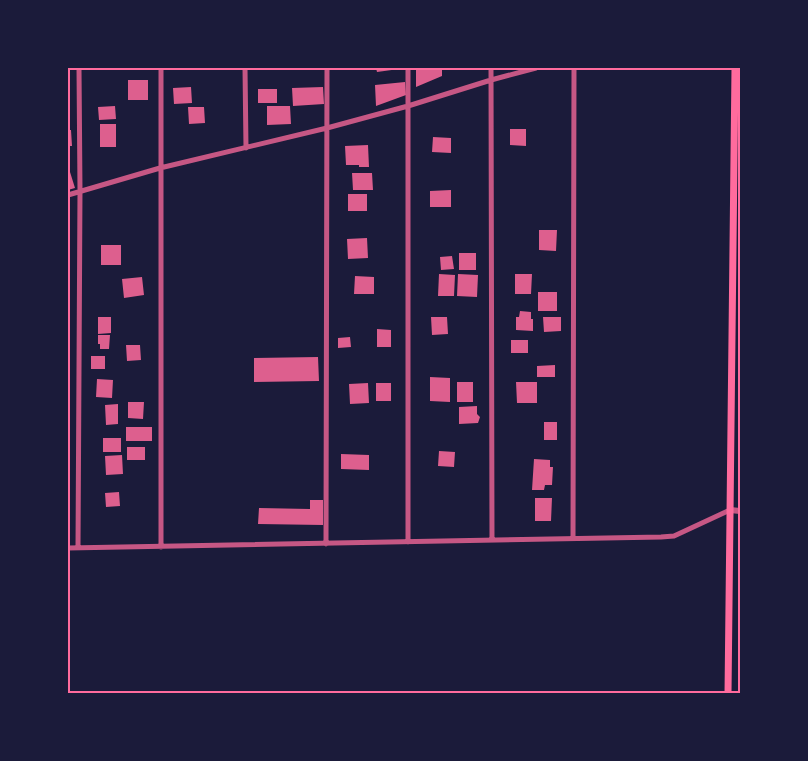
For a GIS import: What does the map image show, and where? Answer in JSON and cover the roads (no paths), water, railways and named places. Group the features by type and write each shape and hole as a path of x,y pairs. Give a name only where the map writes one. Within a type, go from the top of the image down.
{"main road":[{"path":"728,694 735,68"}],"street":[{"path":"78,548 79,68"},
{"path":"161,68 161,547"},
{"path":"245,68 246,148"},
{"path":"326,544 327,68"},
{"path":"408,68 408,542"},
{"path":"491,68 492,540"},
{"path":"68,195 160,168 327,128 536,68"},
{"path":"573,539 574,68"},
{"path":"68,548 660,537 674,536 730,510 740,511"}]}
